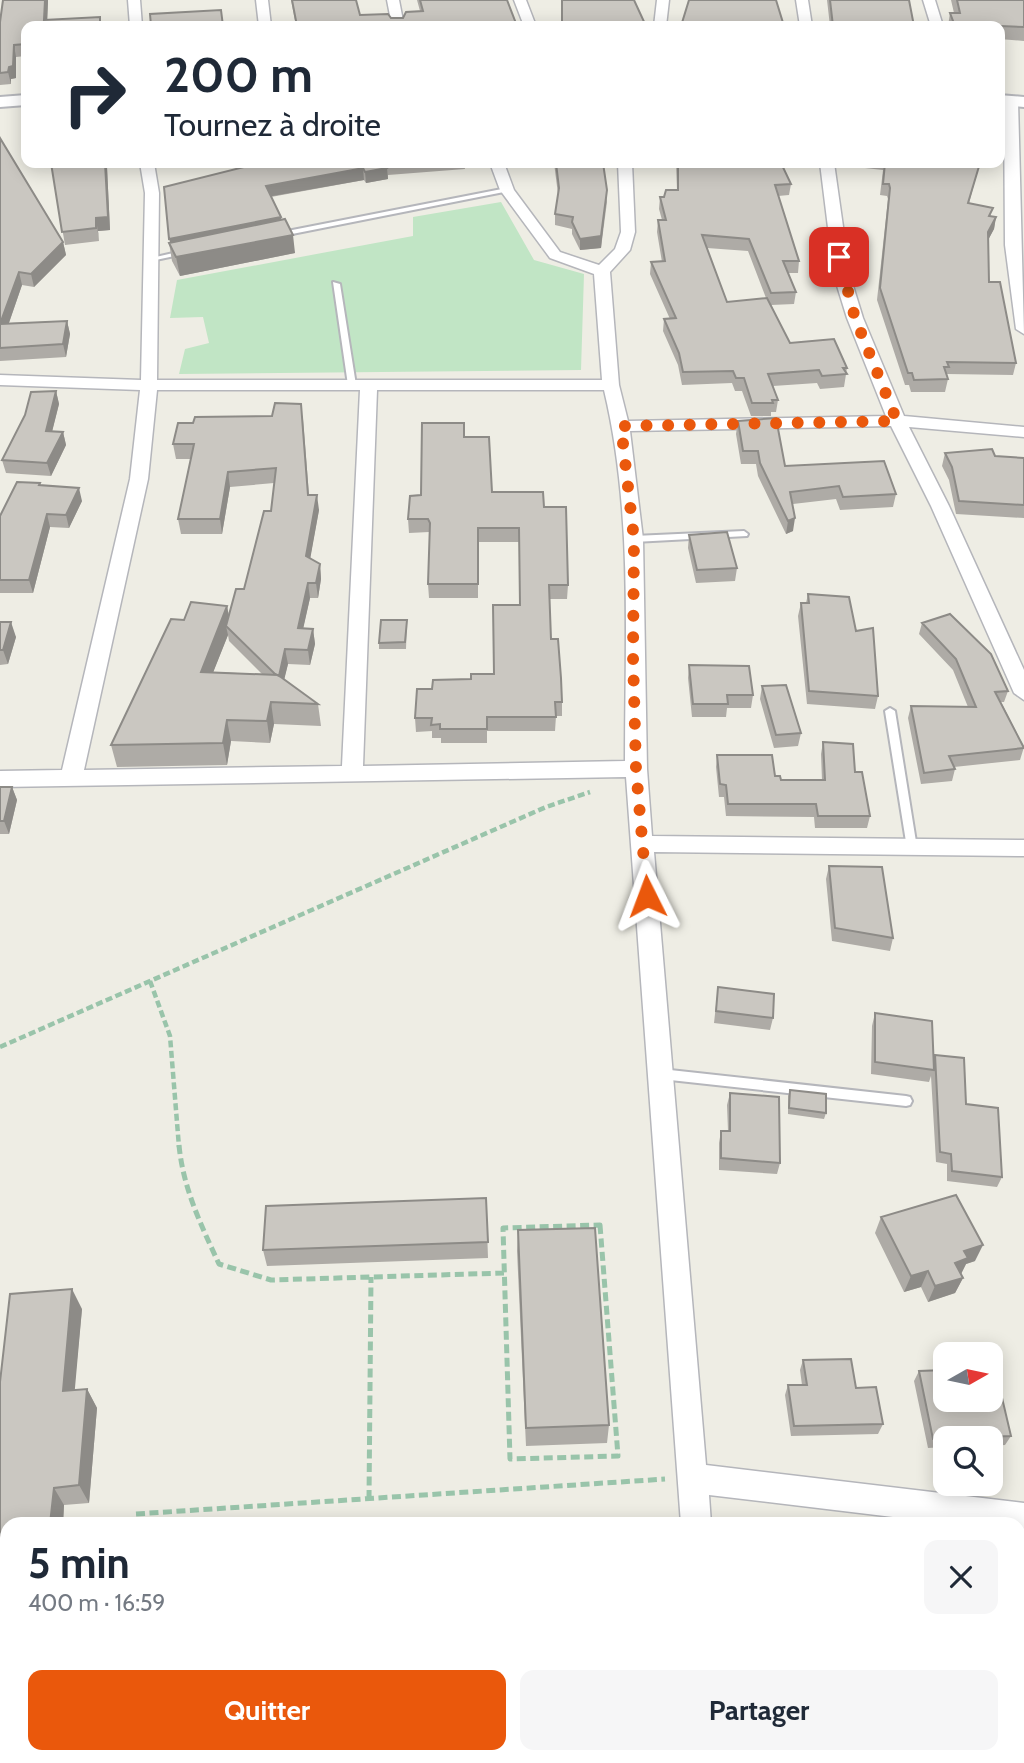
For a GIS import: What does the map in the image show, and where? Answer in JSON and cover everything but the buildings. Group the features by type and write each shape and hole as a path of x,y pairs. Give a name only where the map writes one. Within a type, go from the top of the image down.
{"street":[{"path":"134,0 136,21"},
{"path":"262,0 264,21"},
{"path":"393,0 397,21"},
{"path":"520,0 528,21"},
{"path":"661,21 663,0"},
{"path":"802,0 805,21"},
{"path":"929,0 935,21"},
{"path":"0,102 21,100"},
{"path":"1011,101 1013,245 1024,329"},
{"path":"71,778 139,479 149,384 151,259 158,191 149,168"},
{"path":"499,168 507,190 555,255 602,271"},
{"path":"625,168 628,232 622,250 602,271 611,384 621,426 634,539 636,769 696,1517"},
{"path":"828,168 842,276 855,318 897,421 940,506 1024,693"},
{"path":"0,380 149,384 611,384"},
{"path":"352,773 360,385"},
{"path":"621,426 897,421 1024,432"},
{"path":"0,779 636,769"},
{"path":"644,844 1024,848"},
{"path":"693,1478 1016,1517"}],"lane":[{"path":"268,236 507,190"},
{"path":"151,259 190,252"},
{"path":"336,284 360,385"},
{"path":"634,539 744,534"},
{"path":"890,711 912,848"},
{"path":"661,1074 906,1101"}],"path":[{"path":"0,1047 546,807 587,794 636,769"},
{"path":"150,981 170,1036 181,1165 193,1209 219,1264 271,1280 504,1273"},
{"path":"600,1225 618,1456 510,1459 504,1273 503,1228 600,1225"},
{"path":"369,1499 371,1277"},
{"path":"136,1514 693,1478"}],"green space":[{"path":"501,202 534,260 584,274 581,370 179,374 185,349 209,343 203,317 170,318 177,280 413,236 413,217"}],"route":[{"path":"647,896 636,769 634,539 621,426 897,421 855,318 839,257"}]}
